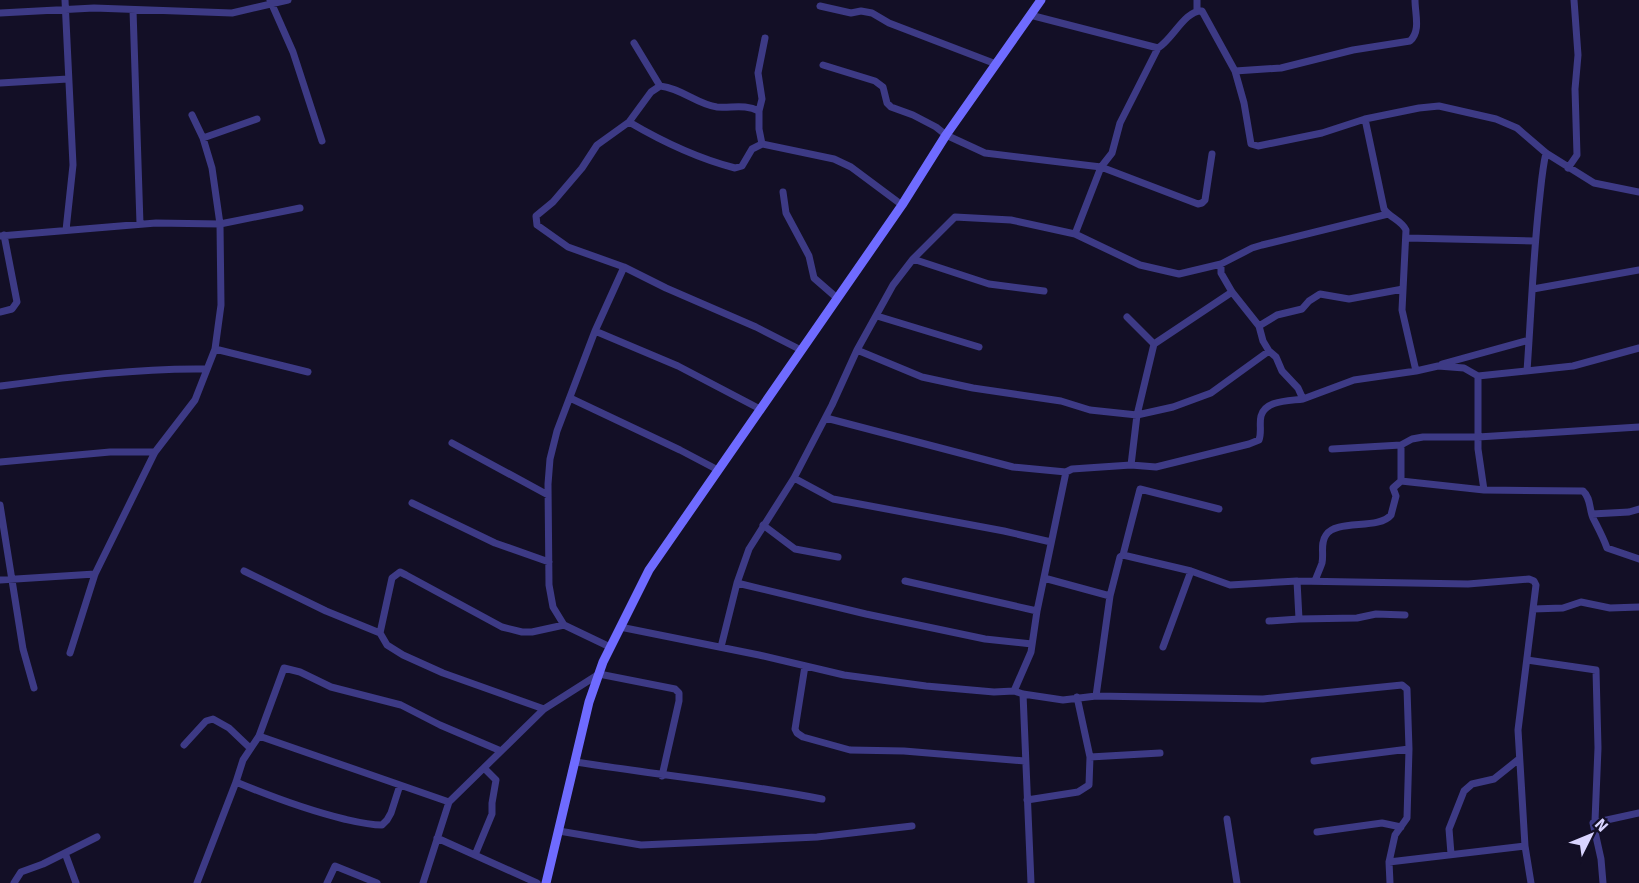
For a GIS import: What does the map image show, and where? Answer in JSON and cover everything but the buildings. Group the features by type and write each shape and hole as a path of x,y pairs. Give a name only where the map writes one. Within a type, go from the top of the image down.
{"street":[{"path":"64,0 73,165 66,230"},
{"path":"0,13 94,8 232,13 271,2 288,0"},
{"path":"546,883 589,702 610,647 648,570 902,205 946,135 1041,0"},
{"path":"1197,0 1197,11"},
{"path":"1235,71 1281,68 1353,50 1405,43 1414,38 1416,34 1415,0"},
{"path":"1568,168 1577,155 1575,88 1578,55 1574,0"},
{"path":"271,2 293,52 322,141"},
{"path":"820,6 851,13 861,11 872,13 889,23 996,64"},
{"path":"133,10 140,224"},
{"path":"1075,234 1101,167 1112,153 1120,123 1158,48 1165,44 1191,14 1197,11 1205,14 1235,71 1251,144 1258,146 1322,133 1365,119 1439,106 1496,119 1517,128 1545,153 1594,183 1639,192"},
{"path":"1030,15 1158,48"},
{"path":"762,144 759,111 762,99 758,73 765,38"},
{"path":"634,43 660,86"},
{"path":"823,65 875,81 883,87 887,103 891,107 913,115 946,135 985,153 1101,167 1198,204 1205,200 1212,154"},
{"path":"0,83 68,79"},
{"path":"759,111 749,106 716,107 672,87 660,86 651,92 629,122 597,145 582,168 553,201 536,216 536,222 568,247 624,267 801,350"},
{"path":"70,653 95,574 155,452 191,406 201,388 215,349 221,305 220,224 212,168 203,138 192,114"},
{"path":"203,138 257,119"},
{"path":"1365,119 1384,209 1403,224 1406,230 1402,310 1416,371"},
{"path":"629,122 667,144 735,168 742,166 752,149 762,144 834,159 851,167 902,205"},
{"path":"1527,371 1535,241 1545,153"},
{"path":"783,192 786,213 809,256 814,278 837,298"},
{"path":"0,312 12,309 17,302 2,235 140,224 220,224 300,208"},
{"path":"721,647 737,583 749,549 794,478 892,285 913,259 955,217 1011,220 1075,234 1140,265 1179,274 1221,264 1252,248 1388,214"},
{"path":"1407,238 1535,241"},
{"path":"913,259 988,284 1044,291"},
{"path":"1221,264 1221,273 1232,292 1259,326 1263,341 1269,351 1276,357 1282,371 1298,388 1303,399"},
{"path":"610,647 564,625 551,599 548,495 550,459 557,431 595,331 624,267"},
{"path":"1533,289 1639,270"},
{"path":"1259,326 1277,315 1302,309 1320,294 1349,299 1403,289"},
{"path":"1131,465 1137,415 1154,344 1232,292"},
{"path":"877,316 979,347"},
{"path":"1127,317 1154,344"},
{"path":"595,331 678,366 760,409"},
{"path":"826,418 1013,468 1066,472 1072,469 1131,465 1156,467 1259,440 1261,418 1264,409 1270,405 1303,399 1354,380 1438,366 1529,340"},
{"path":"1438,366 1464,368 1478,376 1573,366 1639,348"},
{"path":"215,349 308,372"},
{"path":"857,350 922,377 973,388 1061,401 1090,410 1137,415 1173,407 1211,393 1269,351"},
{"path":"0,386 118,372 206,369"},
{"path":"1478,376 1478,437 1484,490"},
{"path":"570,399 718,470"},
{"path":"1332,449 1401,445 1412,439 1423,437 1478,437 1639,427"},
{"path":"452,443 548,495"},
{"path":"1401,445 1401,482"},
{"path":"0,462 110,452 155,452"},
{"path":"1014,691 1031,652 1037,611 1066,472"},
{"path":"794,478 822,494 841,501 912,513 1051,542"},
{"path":"1315,581 1322,562 1323,542 1326,534 1331,530 1389,519 1395,496 1393,488 1401,482 1484,490 1583,491 1587,494 1592,514 1607,548 1639,559"},
{"path":"1096,696 1110,596 1140,489 1219,509"},
{"path":"412,503 495,543 549,562"},
{"path":"0,505 23,649 34,688"},
{"path":"1592,514 1629,512 1639,509"},
{"path":"763,525 795,549 838,557"},
{"path":"1123,555 1191,571 1230,585 1297,580 1468,584 1529,579 1534,581 1536,585 1518,730 1525,846 1531,883"},
{"path":"244,571 326,611 380,633 387,645 403,656 443,673 544,709"},
{"path":"1163,647 1191,571"},
{"path":"380,633 392,578 400,572 501,627 532,632 564,625"},
{"path":"0,580 95,574"},
{"path":"1044,578 1110,596"},
{"path":"1297,580 1299,619"},
{"path":"905,581 1037,611"},
{"path":"737,583 974,637 1032,644"},
{"path":"1533,609 1563,608 1581,602 1610,608 1639,607"},
{"path":"1269,621 1357,618 1376,614 1405,615"},
{"path":"620,627 844,675 926,686 994,692 1014,691 1063,700 1096,696 1263,699 1402,685 1407,689 1409,749 1407,818 1395,835 1389,862 1390,883"},
{"path":"1527,660 1596,670 1598,748 1592,826 1600,852 1603,883"},
{"path":"805,666 795,729 803,737 850,750 904,751 1025,761"},
{"path":"197,883 243,760 259,736 284,668 300,672 331,687 400,705 501,751"},
{"path":"423,883 449,802 544,709 599,674 675,689 679,693 680,701 663,776"},
{"path":"1023,694 1030,883"},
{"path":"1027,800 1078,792 1089,785 1090,757 1077,697"},
{"path":"184,745 206,721 213,719 230,728 250,748"},
{"path":"259,736 449,802"},
{"path":"1314,761 1409,749"},
{"path":"1090,757 1160,753"},
{"path":"1451,854 1449,829 1464,791 1472,784 1494,779 1519,759"},
{"path":"576,762 663,776 771,789 822,799"},
{"path":"475,855 492,814 496,780 485,769"},
{"path":"236,782 314,811 371,825 382,825 387,820 400,785"},
{"path":"1594,821 1639,813"},
{"path":"1227,819 1237,883"},
{"path":"1317,832 1382,823 1401,827"},
{"path":"559,831 641,845 796,838 912,826"},
{"path":"14,883 21,872 43,864 97,837"},
{"path":"437,838 537,883"},
{"path":"1389,862 1525,846"},
{"path":"65,853 76,883"},
{"path":"327,883 335,866 377,883"}]}
